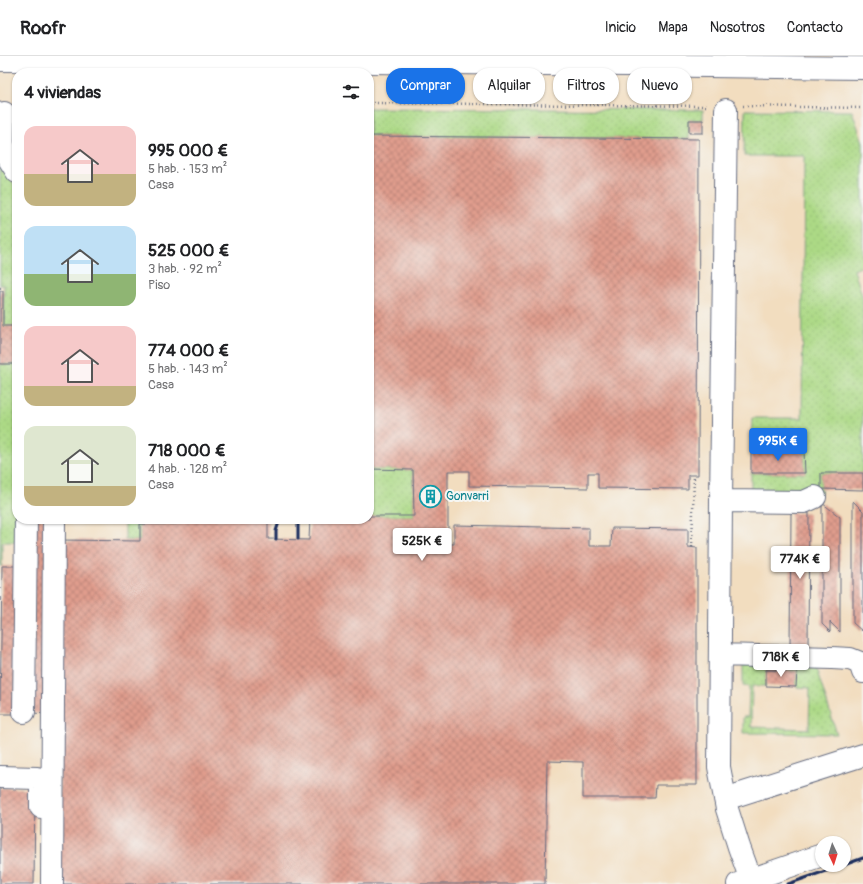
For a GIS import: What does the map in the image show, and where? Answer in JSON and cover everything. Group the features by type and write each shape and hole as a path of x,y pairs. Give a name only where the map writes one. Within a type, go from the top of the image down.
{"street":[{"path":"0,60 288,61 381,59 863,68"},
{"path":"726,107 719,767 726,809 733,828 744,882 815,857"},
{"path":"4,113 2,143 12,164"},
{"path":"721,501 804,502 815,497"},
{"path":"24,712 26,524"},
{"path":"52,884 54,524"},
{"path":"720,655 850,659 860,663 863,672"},
{"path":"725,799 863,755"},
{"path":"0,777 37,778 41,782 41,884"}],"path":[{"path":"374,103 863,108"},
{"path":"692,547 694,475"}],"green space":[{"path":"374,108 703,110 703,120 689,120 689,139 374,136"},
{"path":"745,110 852,111 863,142 863,266 854,270 863,298 863,473 821,473 821,493 751,493 751,473 805,473 804,450 751,451 752,418 802,418 804,156 744,156"},
{"path":"0,166 12,181 12,326 3,326 4,285 0,285"},
{"path":"0,364 12,364 12,524 17,524 17,542 2,542 2,566 0,566"},
{"path":"374,469 413,470 414,516 374,516"},
{"path":"125,524 140,524 140,541 125,540"},
{"path":"743,664 815,665 837,734 743,733 743,717 748,717 749,687 743,686","holes":["766,670 797,671 796,687 810,688 809,729 751,727 752,686 766,686"]}],"building":[{"path":"689,120 703,120 703,133 689,133"},
{"name":"Gonvarri","path":"374,136 699,139 698,475 688,475 688,489 598,488 598,473 588,473 588,488 469,486 469,471 448,471 448,544 454,544 454,525 589,528 589,546 611,546 612,528 688,529 688,547 697,548 697,785 656,785 655,798 583,798 583,762 547,761 545,884 59,884 60,540 140,541 140,524 268,524 268,539 309,540 310,524 374,524 374,516 414,516 413,470 374,469"},
{"path":"0,291 3,291 3,326 12,326 12,364 0,364"},
{"path":"804,450 805,473 751,473 751,451"},
{"path":"821,473 863,473 863,490 821,489"},
{"path":"853,501 863,511 862,631 853,623"},
{"path":"822,503 840,517 840,632 830,622 830,632 822,624"},
{"path":"791,513 809,513 808,646 790,646"},
{"path":"34,524 48,524 47,714 33,713"},
{"path":"2,566 17,566 15,714 0,714"},
{"path":"766,670 797,671 796,687 766,686"},
{"path":"0,788 35,788 34,884 0,884"}],"railway":[{"path":"276,539 276,531 278,524"},
{"path":"298,524 298,539"},
{"path":"851,862 863,858"},
{"path":"788,884 823,872"}],"place":[{"name":"Gonvarri","path":"431,496"}]}
